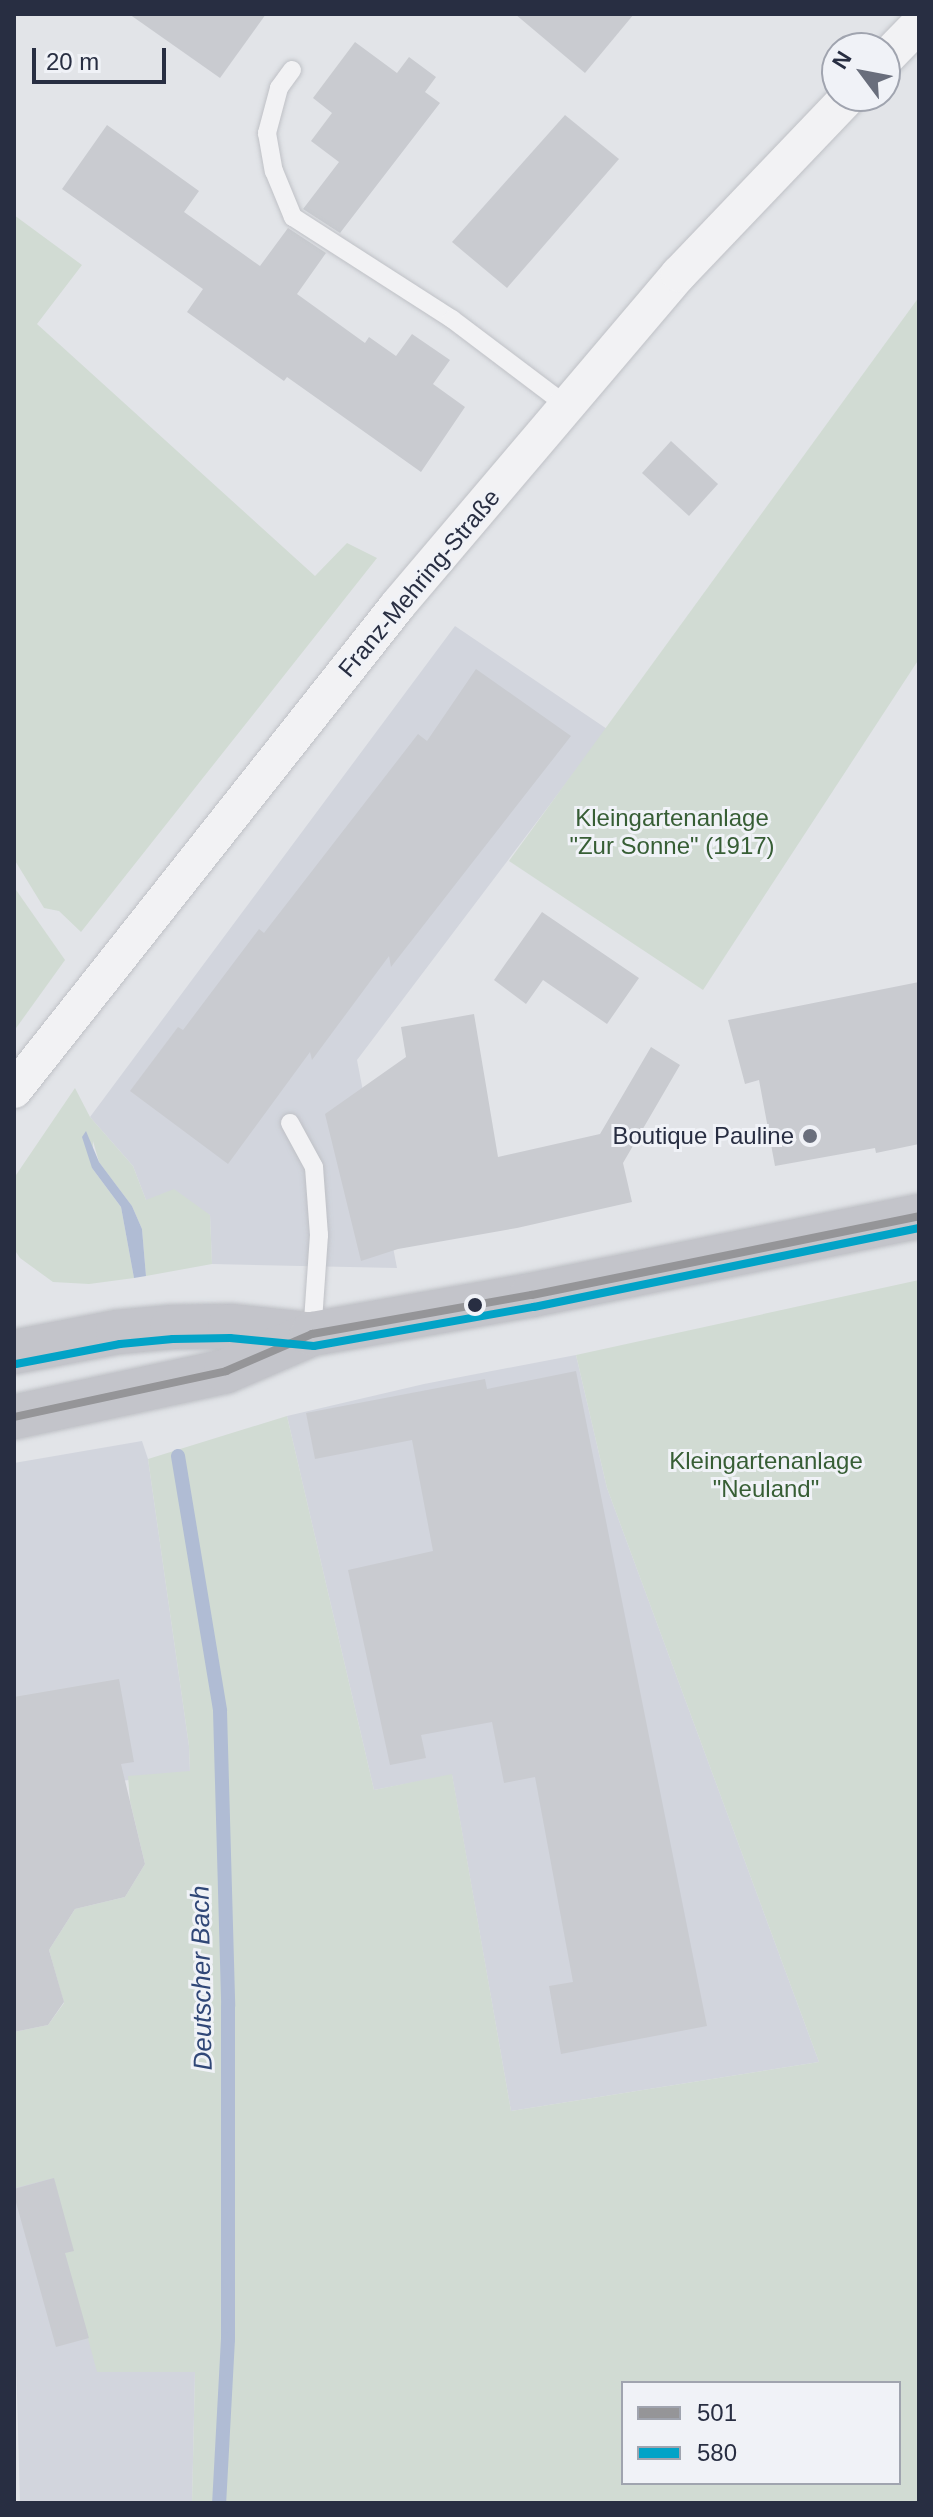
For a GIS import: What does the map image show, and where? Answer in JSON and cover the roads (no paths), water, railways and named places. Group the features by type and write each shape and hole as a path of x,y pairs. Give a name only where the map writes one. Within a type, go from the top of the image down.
{"main road":[{"path":"14,1417 226,1371 312,1334 532,1295 919,1216"},
{"path":"14,1352 118,1332 172,1327 230,1326 312,1334"}],"street":[{"path":"901,43 919,24"},
{"name":"Franz-Mehring-Straße","path":"14,1090 398,605 679,274 834,112"}],"lane":[{"path":"292,70 279,88 267,133 274,171 293,217 452,319 567,406"},
{"path":"290,1123 314,1167 319,1235 312,1334"}],"water":[{"path":"86,1131 99,1162 132,1206 142,1229 146,1276 134,1278 121,1207 92,1168 82,1137"}],"waterway":[{"name":"Deutscher Bach","path":"178,1456 220,1711 228,2006 228,2339 219,2503"}],"place":[{"name":"Boutique Pauline","path":"810,1136"}],"park label":[{"name":"Kleingartenanlage \"Zur Sonne\" (1917)","path":"672,832"},
{"name":"Kleingartenanlage \"Neuland\"","path":"766,1475"}]}
